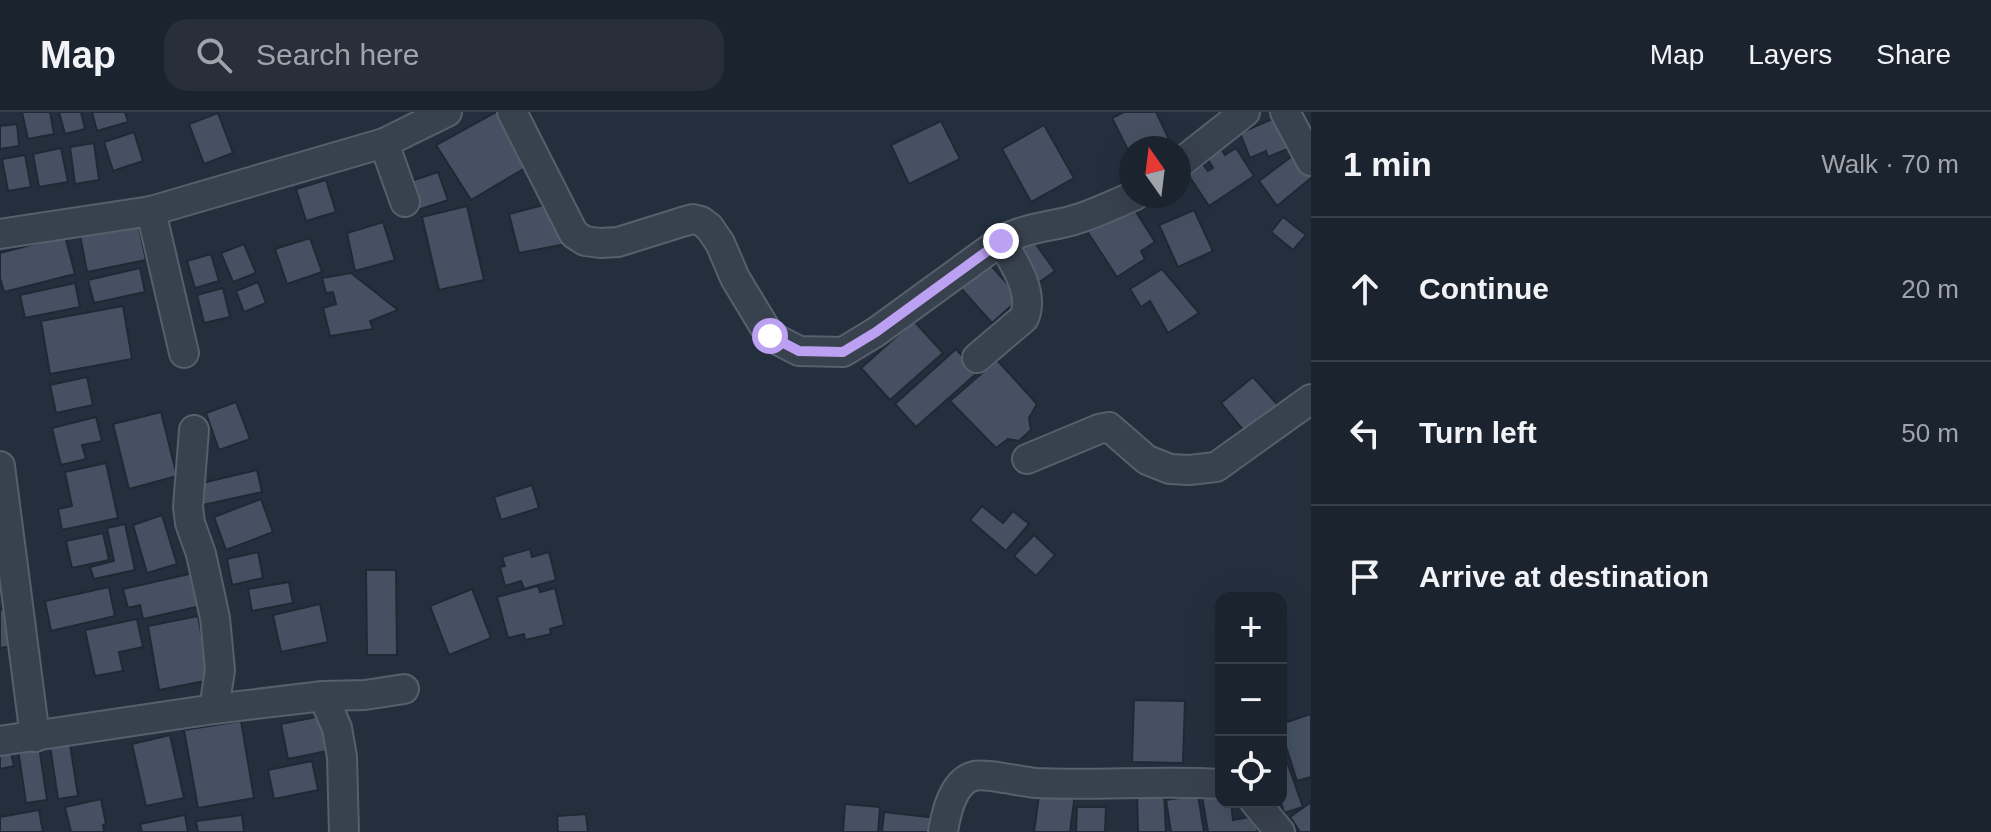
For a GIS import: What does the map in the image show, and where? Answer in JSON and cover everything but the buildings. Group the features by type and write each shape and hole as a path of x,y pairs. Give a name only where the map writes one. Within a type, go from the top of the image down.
{"street":[{"path":"0,234 151,211 384,143 447,112"},
{"path":"512,112 574,234 585,241 618,242 693,219 701,221 720,243 735,278 770,336 799,351 843,352 876,332 1001,241 1028,229 1075,220 1119,202"},
{"path":"1191,155 1245,112"},
{"path":"1285,112 1311,161"},
{"path":"384,143 405,202"},
{"path":"151,211 184,353"},
{"path":"977,358 1027,313 1021,278 1001,241"},
{"path":"1027,459 1109,427 1147,460 1170,469 1216,467 1311,399"},
{"path":"194,430 188,507 215,618 220,670 214,709"},
{"path":"0,466 35,737"},
{"path":"0,741 214,709 404,689"},
{"path":"323,696 337,728 342,757 344,832"},
{"path":"943,832 954,795 961,783 975,775 1033,783 1215,784"},
{"path":"1260,808 1280,832"}],"route":[{"path":"770,336 799,351 843,352 876,332 1001,241"}]}
